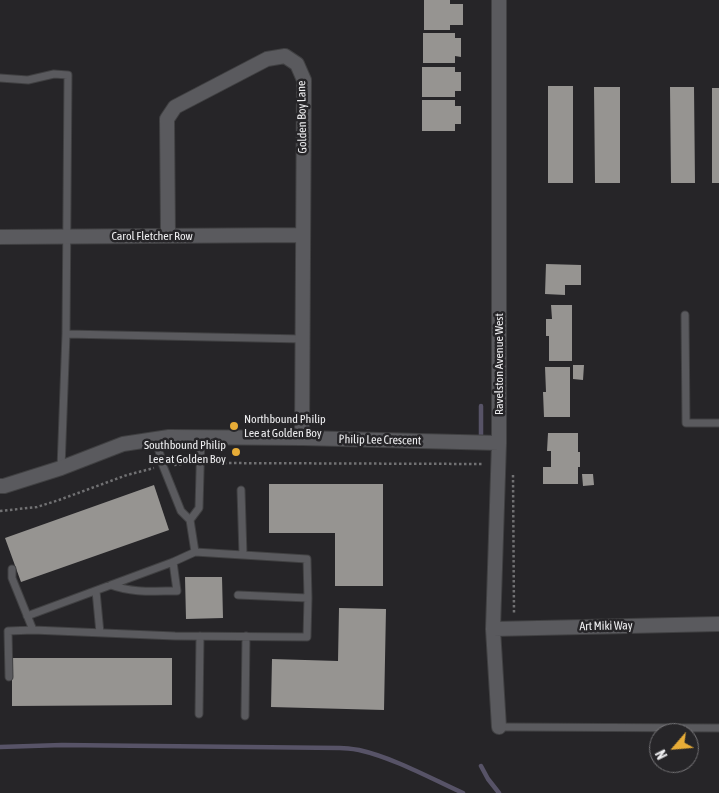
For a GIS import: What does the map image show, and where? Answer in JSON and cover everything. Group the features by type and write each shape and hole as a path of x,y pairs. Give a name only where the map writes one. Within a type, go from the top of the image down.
{"street":[{"name":"Ravelston Avenue West","path":"499,0 499,443 493,629 499,727"},
{"name":"Golden Boy Lane","path":"168,236 167,119 175,107 267,59 285,56 297,64 304,80 302,438"},
{"name":"Carol Fletcher Row","path":"0,238 303,235"},
{"name":"Philip Lee Crescent","path":"0,486 61,468 123,444 169,437 201,436 499,443"},
{"name":"Art Miki Way","path":"493,629 719,624"}],"lane":[{"path":"0,78 28,80 54,74 68,75 66,334 61,468"},
{"path":"685,315 686,422 719,422"},
{"path":"66,334 303,339"},
{"path":"190,520 199,508 201,436"},
{"path":"156,439 163,466 181,510 190,520 195,552"},
{"path":"241,490 243,555"},
{"path":"9,677 8,631 33,630 200,636 307,637 307,559 195,552 173,562 27,616"},
{"path":"111,585 133,591 176,591 173,562"},
{"path":"12,569 12,578 33,630"},
{"path":"96,591 100,633"},
{"path":"238,594 308,598"},
{"path":"199,714 200,636"},
{"path":"245,716 246,636"},
{"path":"499,727 719,728"}],"path":[{"path":"0,511 37,507 127,475 163,466 200,463 498,464"},
{"path":"514,473 514,628"}],"building":[{"path":"424,0 450,0 450,4 463,4 463,25 450,25 450,30 424,30"},
{"path":"423,33 455,33 455,38 461,38 461,57 455,56 455,63 423,63"},
{"path":"422,67 455,67 455,72 461,72 461,91 455,91 455,97 422,97"},
{"path":"548,86 573,86 573,183 548,183"},
{"path":"594,87 620,87 620,183 595,183"},
{"path":"670,87 694,87 695,183 671,183"},
{"path":"712,88 719,88 719,183 712,183"},
{"path":"422,100 455,100 455,106 461,106 461,124 455,124 455,131 422,131"},
{"path":"546,264 581,265 581,285 565,285 565,295 545,294"},
{"path":"551,305 572,305 572,361 549,361 549,336 546,336 546,319 552,319"},
{"path":"573,365 584,365 583,380 573,379"},
{"path":"545,367 570,367 570,417 544,417"},
{"path":"548,433 578,433 580,467 578,467 578,484 543,484 543,467 551,467 551,451 547,451"},
{"path":"582,474 593,474 594,485 583,486"},
{"path":"269,484 383,484 383,586 335,586 335,533 269,533"},
{"path":"154,485 169,530 21,582 5,538"},
{"path":"185,577 222,577 223,618 186,619"},
{"path":"339,608 386,609 384,710 271,707 272,659 338,661"},
{"path":"12,658 172,658 172,705 12,706"}],"waterway":[{"path":"481,406 481,436"},
{"path":"0,747 62,745 347,748 385,758 463,793"},
{"path":"481,766 499,793"}],"place":[{"name":"Northbound Philip Lee at Golden Boy","path":"234,426"},
{"name":"Southbound Philip Lee at Golden Boy","path":"236,452"}]}
